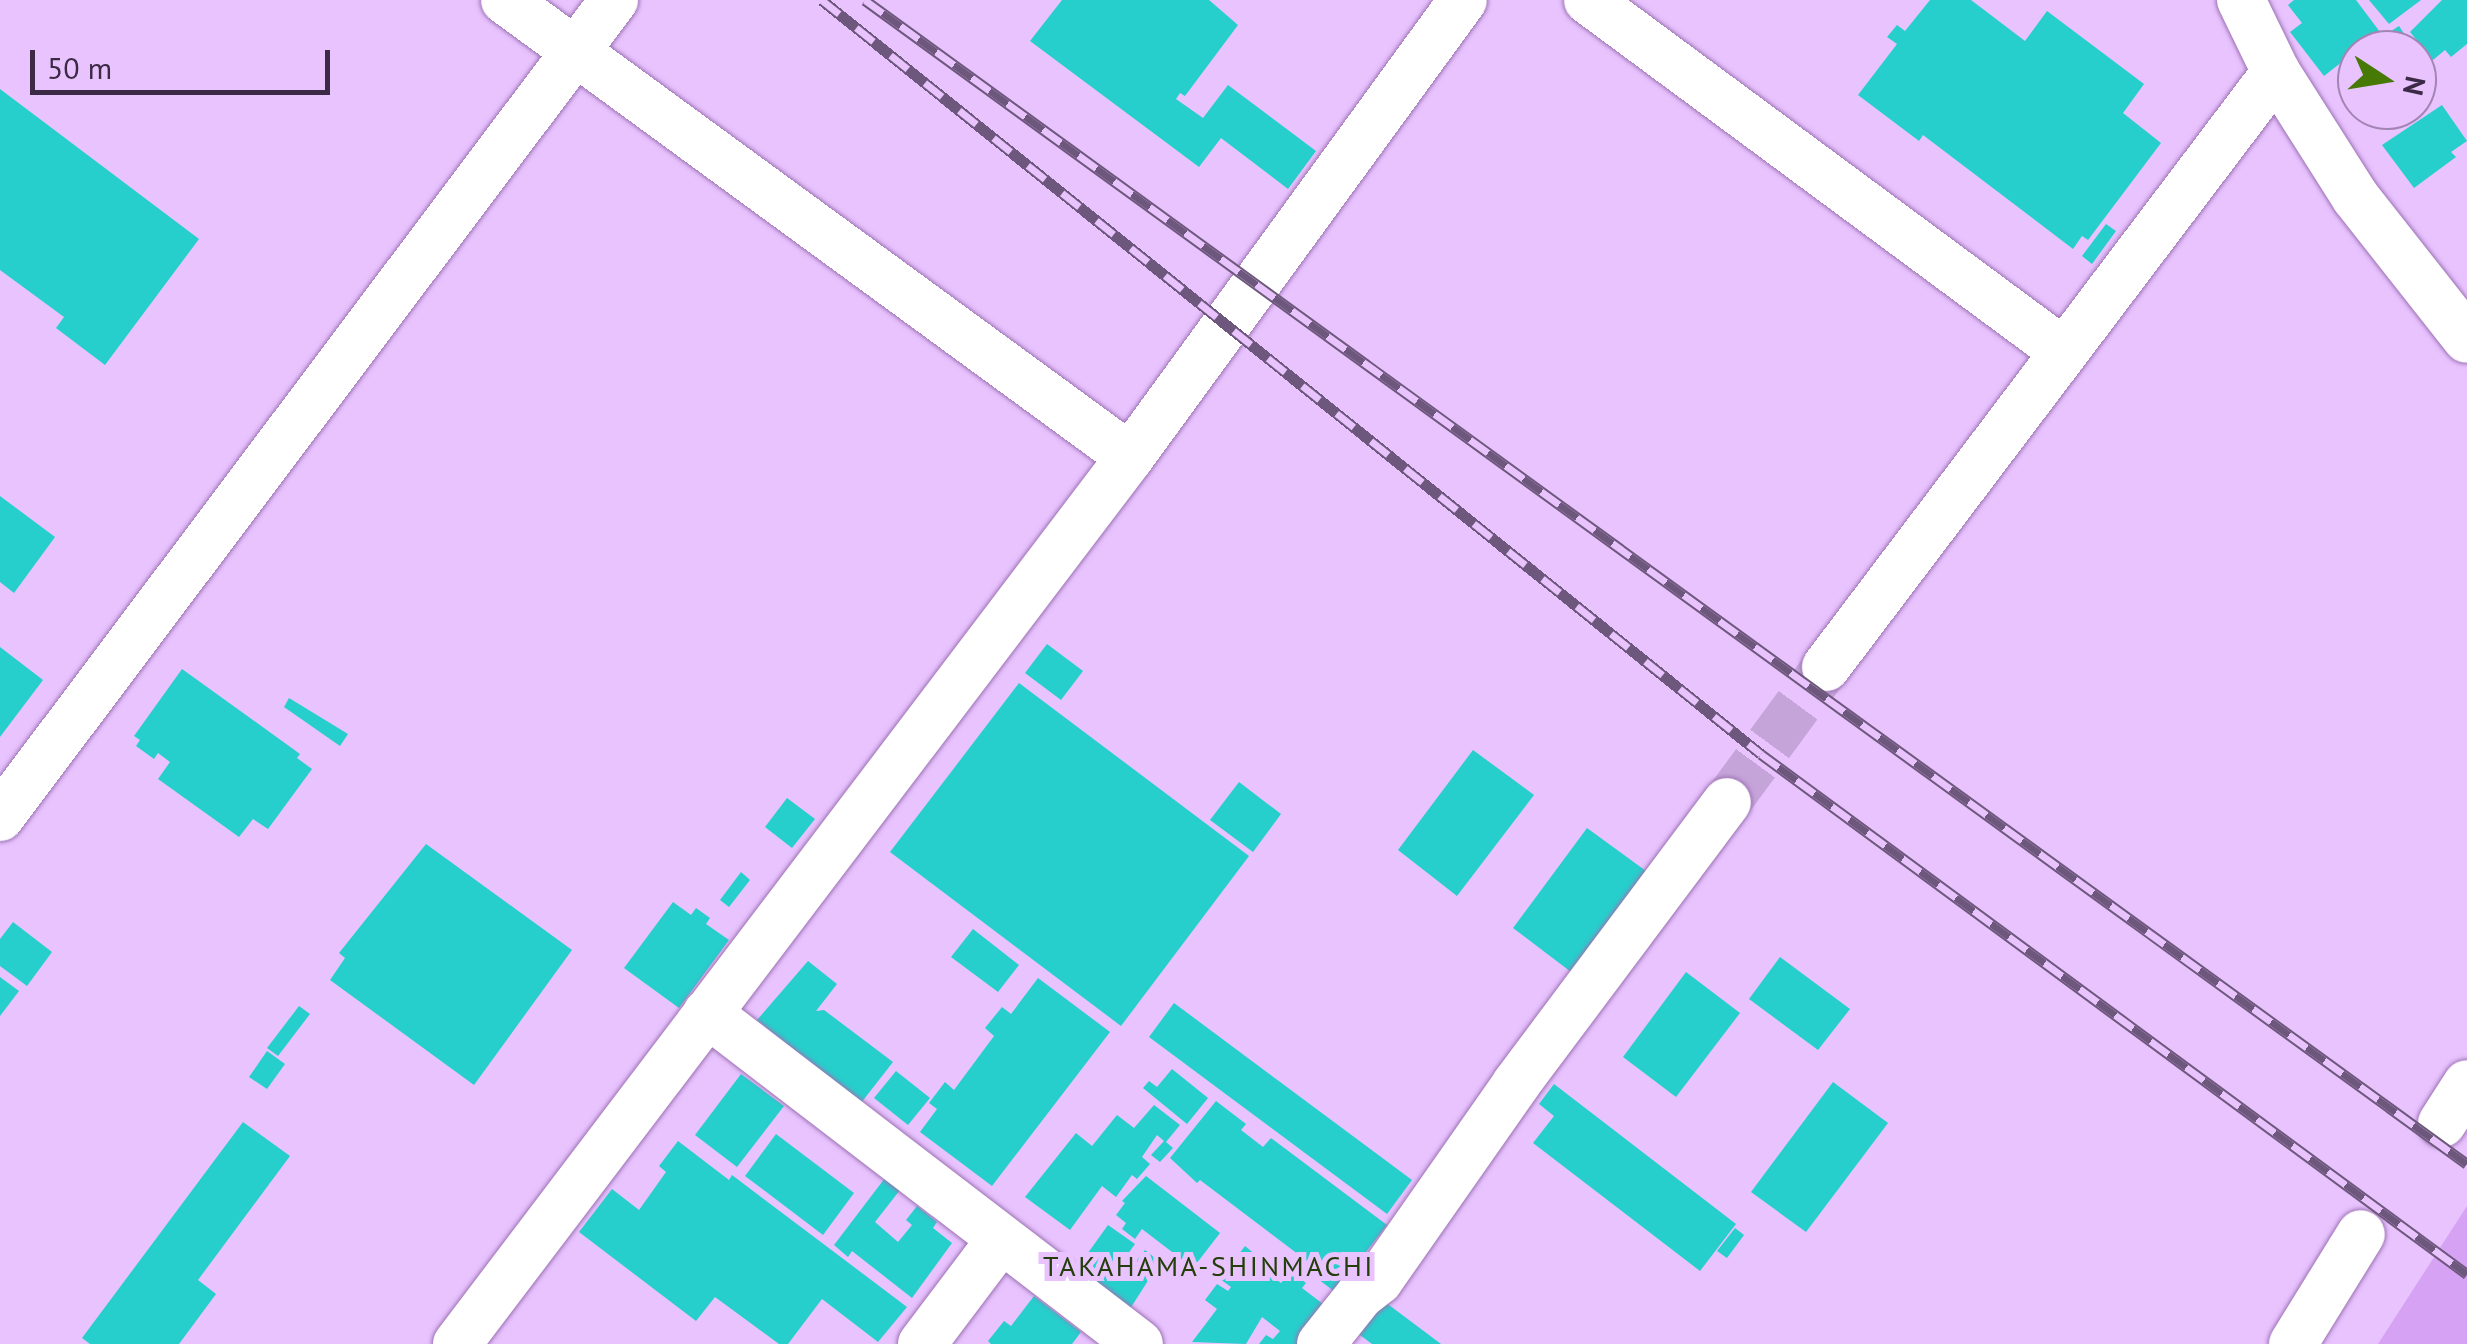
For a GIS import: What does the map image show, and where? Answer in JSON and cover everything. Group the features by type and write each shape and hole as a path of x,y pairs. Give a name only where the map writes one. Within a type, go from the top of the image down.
{"street":[{"path":"506,0 1130,458"},
{"path":"0,817 614,0"},
{"path":"457,1344 1130,458 1463,0"},
{"path":"1588,0 2064,352"},
{"path":"2241,0 2276,72 2356,198 2467,340"},
{"path":"1826,667 2276,72"},
{"path":"1321,1344 1360,1295 1379,1280 1516,1084 1727,802"},
{"path":"707,1013 1139,1344"},
{"path":"2293,1344 2361,1234"},
{"path":"922,1344 1001,1238"}],"shaded area":[{"path":"2467,1206 2467,1344 2378,1344"}],"building":[{"path":"1062,0 1209,0 1238,25 1185,96 1180,93 1176,99 1203,118 1228,85 1316,151 1288,189 1221,138 1199,167 1030,41"},
{"path":"1930,0 1971,0 2025,41 2047,11 2144,84 2123,113 2161,143 2088,240 2082,236 2073,249 1923,135 1919,141 1858,95 1897,44 1887,37 1897,25 1905,31"},
{"path":"2294,0 2356,0 2378,30 2337,30 2337,66 2324,76 2290,32 2302,23 2288,5"},
{"path":"2369,0 2421,0 2389,24"},
{"path":"2442,0 2467,0 2467,44 2451,57 2445,50 2437,57 2437,30 2412,30"},
{"path":"0,89 199,239 105,365 56,328 64,317 0,270"},
{"path":"2442,105 2467,141 2451,152 2456,157 2414,188 2382,145 2404,130 2437,130 2437,108"},
{"path":"2106,224 2116,231 2092,264 2082,256"},
{"path":"0,496 55,537 14,593 0,582"},
{"path":"1047,644 1083,671 1061,700 1025,673"},
{"path":"0,647 43,680 0,737"},
{"path":"182,669 300,754 297,758 312,769 268,829 253,819 239,837 158,779 170,762 158,753 154,759 136,746 140,740 134,736"},
{"path":"1019,683 1249,856 1121,1026 890,852"},
{"path":"289,698 348,734 340,746 284,707"},
{"path":"1473,750 1534,795 1457,896 1398,850"},
{"path":"1239,782 1281,814 1253,852 1210,820"},
{"path":"787,798 815,819 792,848 765,827"},
{"path":"1587,828 1646,871 1571,972 1513,928"},
{"path":"426,844 572,950 474,1085 330,980 345,958 339,953"},
{"path":"741,872 750,880 729,907 720,900"},
{"path":"673,902 691,915 696,908 710,918 706,924 729,940 679,1008 624,968"},
{"path":"13,922 52,952 27,986 0,966 0,939"},
{"path":"973,929 1019,965 998,992 951,957"},
{"path":"1780,957 1850,1009 1818,1050 1749,999"},
{"path":"808,961 837,984 816,1011 824,1010 893,1062 861,1103 757,1020"},
{"path":"1686,972 1740,1013 1676,1097 1623,1057"},
{"path":"0,977 19,991 0,1016"},
{"path":"1038,978 1110,1032 992,1186 920,1132 937,1109 929,1103 945,1082 954,1090 994,1036 985,1028 1002,1007 1011,1014"},
{"path":"1174,1003 1412,1180 1387,1214 1149,1037"},
{"path":"299,1006 310,1014 278,1056 267,1048"},
{"path":"267,1051 285,1064 267,1089 249,1077"},
{"path":"1172,1069 1208,1098 1187,1124 1143,1088 1149,1081 1157,1087"},
{"path":"896,1071 930,1098 908,1125 874,1098"},
{"path":"741,1074 784,1106 737,1167 695,1135"},
{"path":"1833,1082 1888,1123 1806,1232 1751,1192"},
{"path":"1554,1084 1736,1224 1700,1271 1533,1143 1554,1116 1539,1104"},
{"path":"1216,1101 1246,1124 1241,1130 1263,1147 1271,1138 1387,1225 1335,1292 1318,1279 1323,1273 1200,1180 1197,1183 1170,1158"},
{"path":"1154,1105 1180,1125 1166,1142 1173,1148 1160,1162 1151,1155 1164,1141 1157,1135 1142,1157 1150,1164 1137,1179 1132,1175 1116,1197 1102,1186 1070,1230 1025,1197 1076,1133 1092,1146 1117,1115 1134,1128"},
{"path":"243,1122 290,1156 198,1280 216,1294 179,1344 90,1344 82,1338"},
{"path":"776,1134 854,1193 823,1235 745,1176"},
{"path":"678,1141 729,1180 732,1175 907,1307 878,1342 822,1299 788,1344 779,1344 715,1297 696,1321 579,1232 612,1189 639,1210 666,1172 659,1166"},
{"path":"1146,1176 1220,1233 1193,1268 1142,1229 1135,1239 1122,1229 1126,1223 1116,1215 1125,1203 1122,1201"},
{"path":"885,1178 900,1190 875,1222 898,1242 912,1225 906,1220 917,1206 937,1222 933,1228 952,1243 912,1298 852,1251 848,1257 834,1245"},
{"path":"1108,1225 1135,1244 1110,1279 1130,1254 1137,1260 1145,1250 1160,1262 1128,1312 1075,1271"},
{"path":"1735,1228 1744,1235 1727,1258 1717,1251"},
{"path":"1245,1246 1262,1260 1258,1265 1281,1283 1291,1271 1306,1283 1302,1288 1327,1307 1299,1344 1259,1344 1266,1335 1273,1339 1280,1331 1262,1317 1246,1344 1192,1342 1217,1309 1205,1300 1217,1284 1228,1291 1231,1287 1220,1279"},
{"path":"1034,1296 1081,1332 1072,1344 991,1344 988,1341 1004,1321 1011,1326"},
{"path":"1381,1299 1441,1344 1372,1344 1356,1332"}],"tunnel":[{"path":"1727,802 1826,667"}],"railway":[{"path":"822,0 1761,754 2467,1274"},
{"path":"865,0 2467,1164"}],"district":[{"name":"TAKAHAMA-SHINMACHI","path":"1209,1266"}]}
